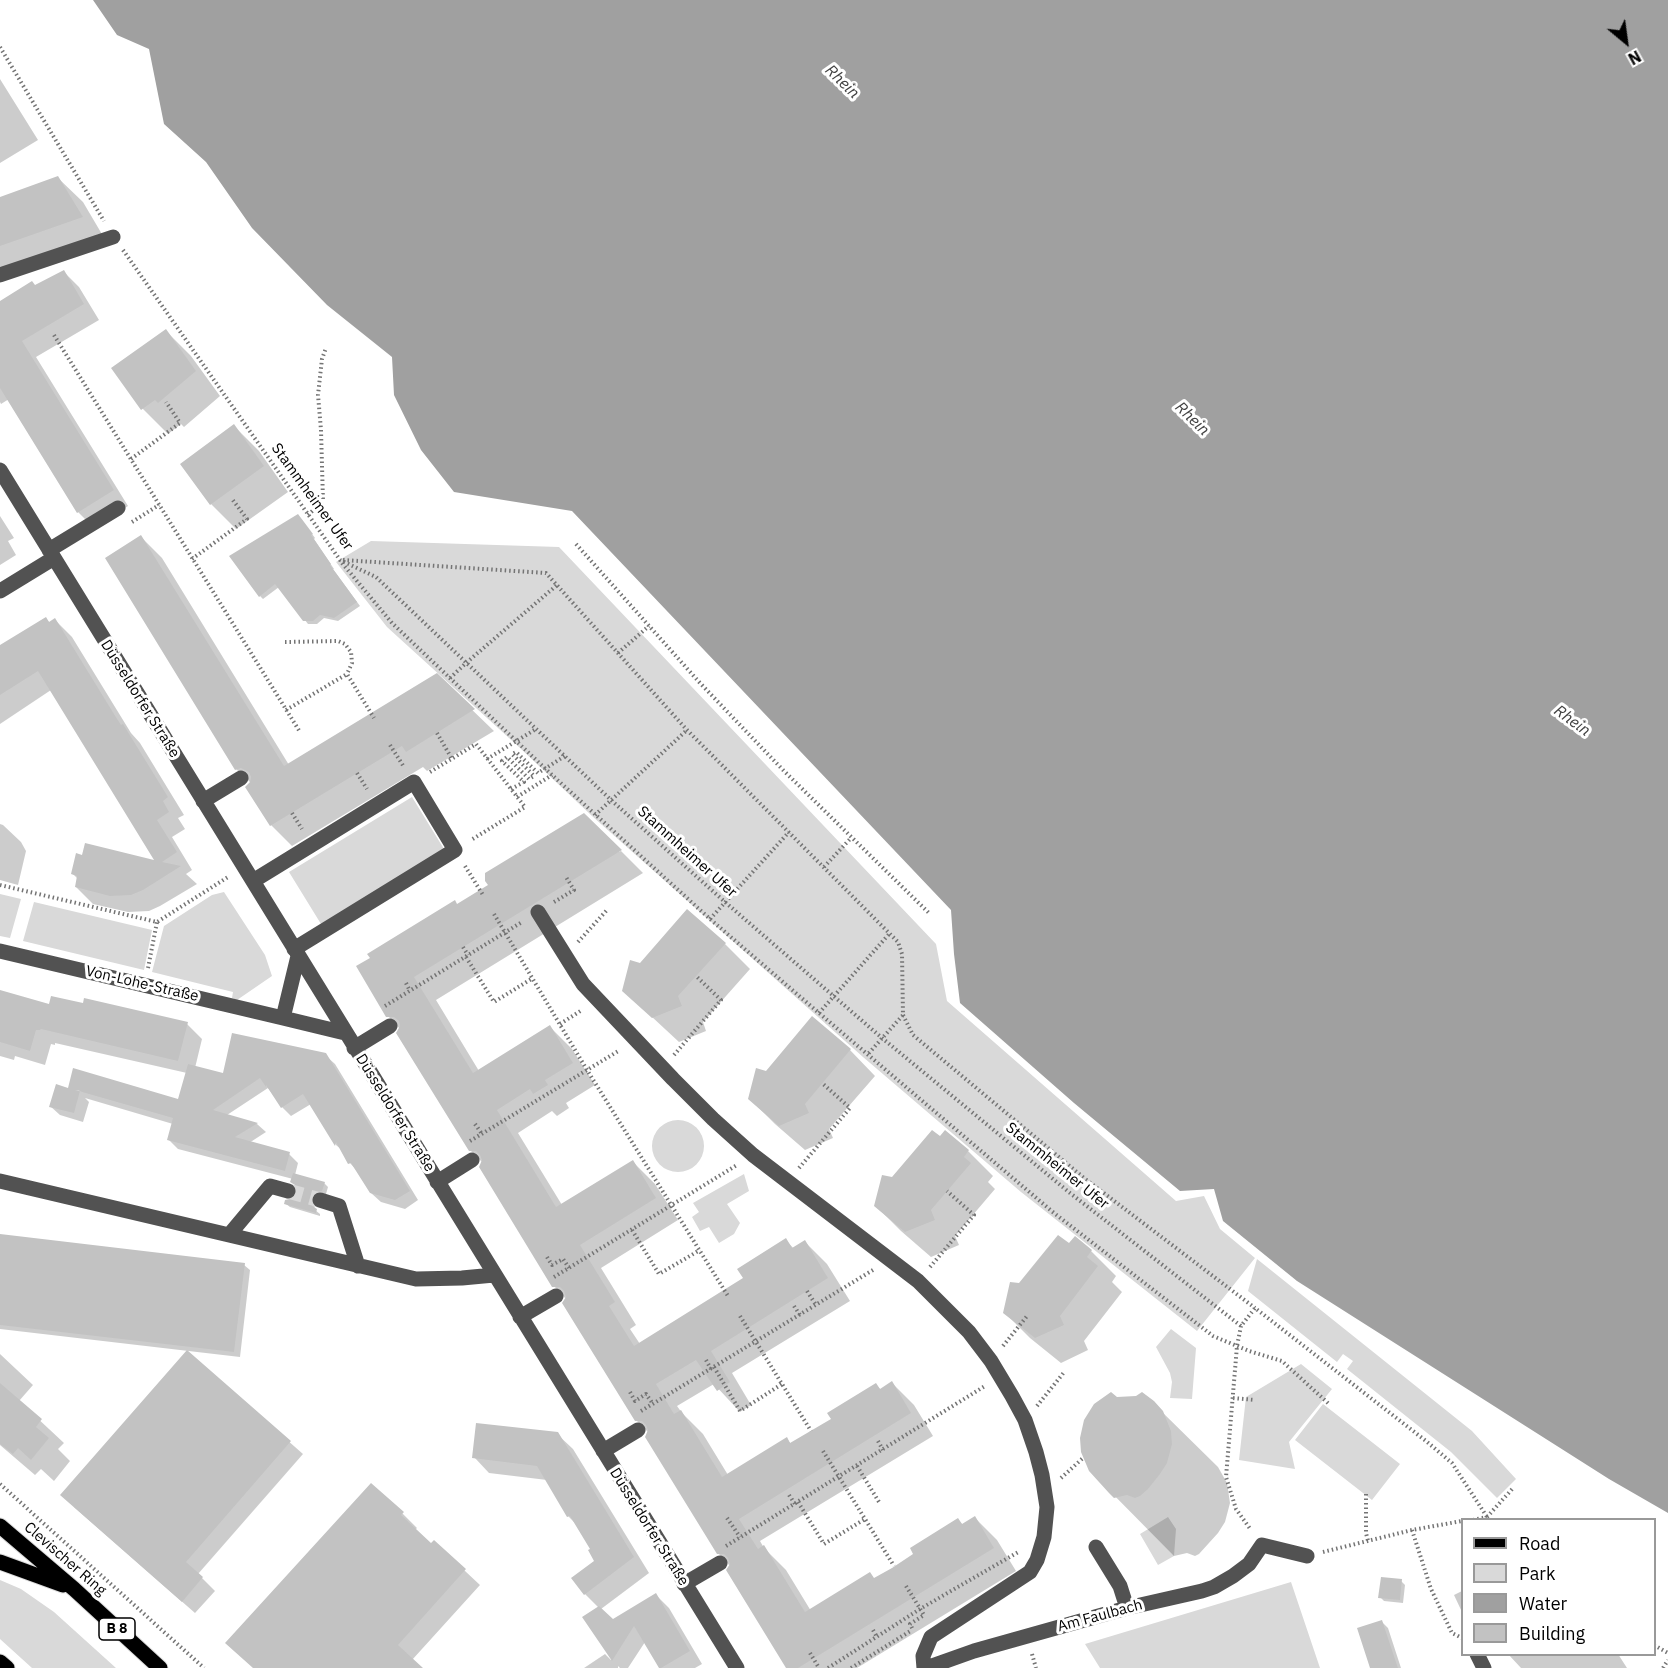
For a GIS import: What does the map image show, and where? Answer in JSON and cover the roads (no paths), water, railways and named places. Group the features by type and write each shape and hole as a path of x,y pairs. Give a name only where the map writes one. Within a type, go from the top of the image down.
{"main road":[{"name":"Clevischer Ring","path":"0,1526 74,1589 160,1668"},
{"path":"0,1562 74,1589"},
{"path":"134,1644 141,1668"},
{"path":"0,1662 7,1668"}],"street":[{"path":"0,275 113,237"},
{"name":"Düsseldorfer Straße","path":"0,470 737,1668"},
{"path":"0,591 118,508"},
{"path":"203,801 241,778"},
{"path":"253,881 414,782 455,850 296,952 284,1018"},
{"path":"538,912 583,984 706,1112 753,1155 918,1281 969,1332 1001,1376 1025,1420 1036,1452 1047,1508 1044,1537 1037,1560 1030,1572 931,1637 923,1656 925,1668"},
{"name":"Von-Lohe-Straße","path":"0,951 345,1032"},
{"path":"354,1047 390,1026"},
{"path":"437,1182 472,1160"},
{"path":"0,1181 416,1279 494,1275"},
{"path":"229,1235 270,1186 288,1191"},
{"path":"320,1200 339,1206 358,1266"},
{"path":"520,1317 556,1296"},
{"path":"603,1451 638,1430"},
{"name":"Am Faulbach","path":"925,1668 974,1651 1127,1608 1214,1587 1249,1564 1262,1545 1307,1556"},
{"path":"1096,1547 1120,1586 1127,1608"},
{"path":"684,1584 720,1563"}],"water":[{"name":"Rhein","path":"93,0 1668,0 1668,1513 1609,1479 1297,1281 1223,1221 1214,1189 1180,1191 1074,1103 960,1003 951,910 572,511 454,492 421,450 394,395 392,357 327,305 252,228 206,162 164,124 149,49 117,35"}],"tunnel":[{"path":"288,1191 320,1200"}]}
